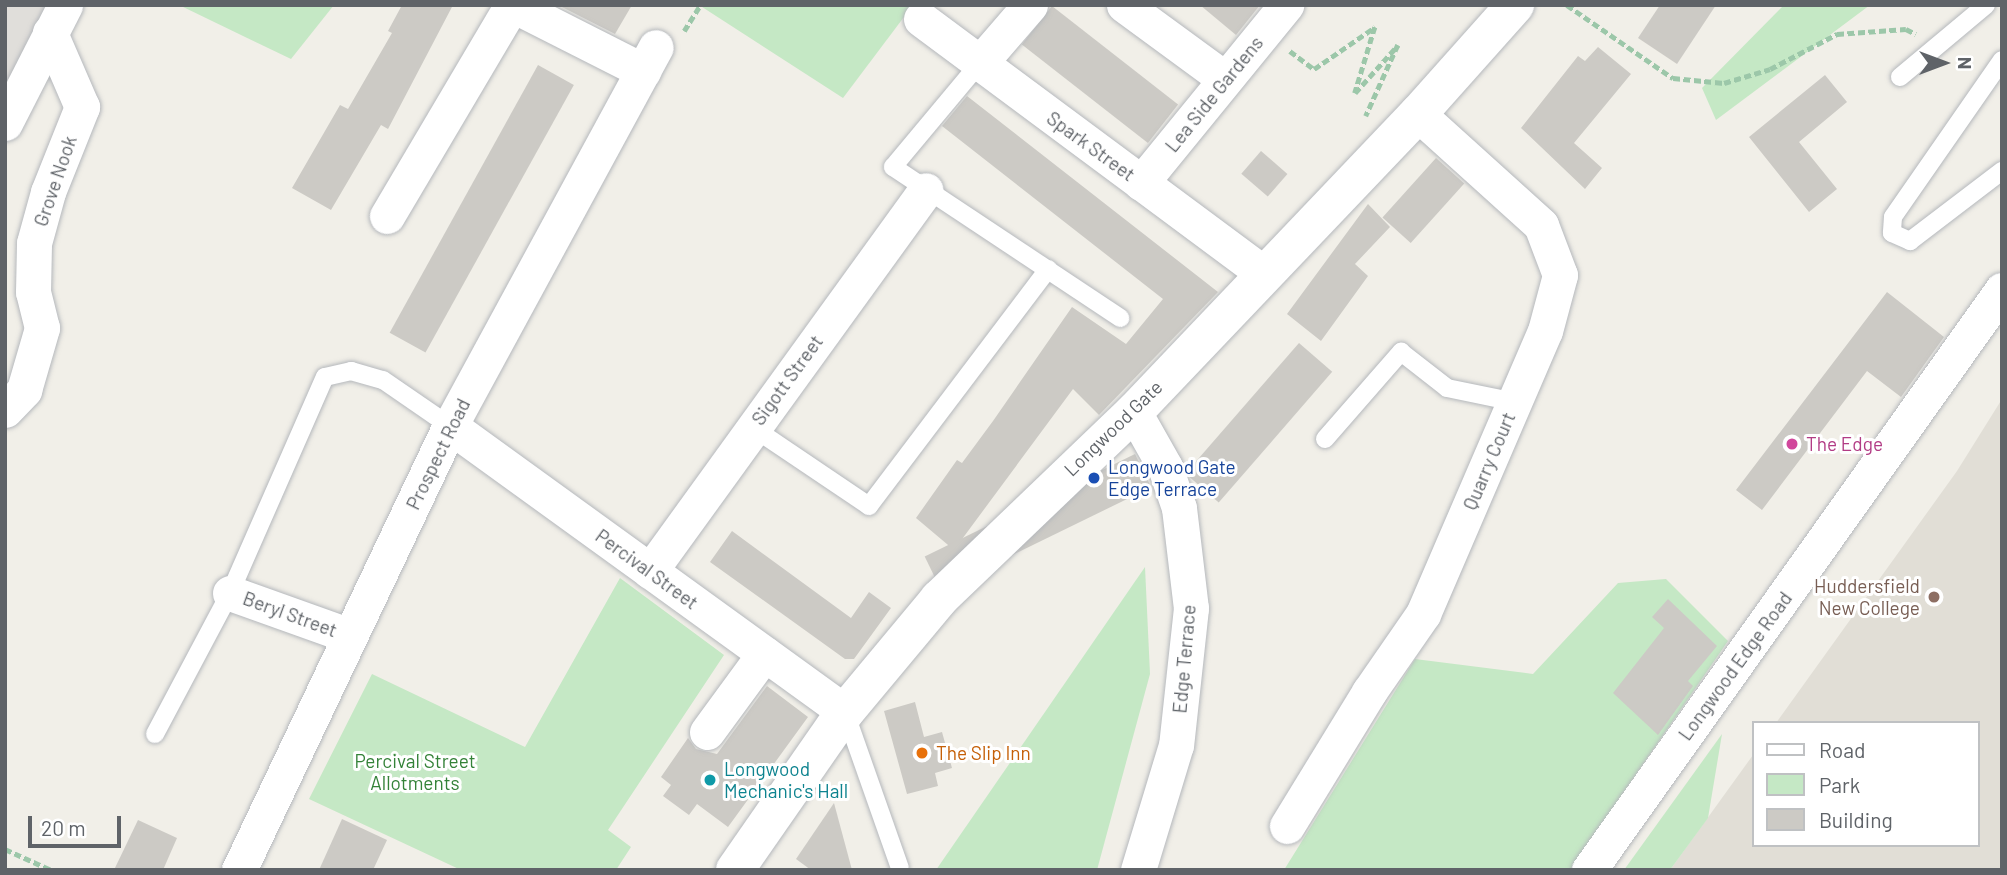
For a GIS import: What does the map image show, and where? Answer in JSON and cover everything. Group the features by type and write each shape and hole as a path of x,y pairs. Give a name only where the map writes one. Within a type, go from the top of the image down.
{"street":[{"name":"Prospect Road","path":"239,870 450,426 650,59 513,5"},
{"path":"387,216 513,5"},
{"path":"979,64 1030,5"},
{"path":"1124,5 1225,79"},
{"name":"Lea Side Gardens","path":"1141,183 1286,5"},
{"name":"Longwood Gate","path":"735,870 845,712 939,599 1134,412 1262,272 1418,114 1515,5"},
{"path":"5,123 58,19"},
{"name":"Grove Nook","path":"5,410 24,390 42,328 33,292 34,243 48,192 82,107 58,19"},
{"name":"Spark Street","path":"921,19 1262,272"},
{"name":"Quarry Court","path":"1287,826 1369,692 1423,614 1545,331 1560,275 1541,225 1418,114"},
{"name":"Sigott Street","path":"650,571 926,190"},
{"name":"Longwood Edge Road","path":"1588,870 2002,290"},
{"name":"Edge Terrace","path":"1134,412 1165,467 1178,508 1191,608 1176,745 1138,870"},
{"name":"Percival Street","path":"450,426 845,712"},
{"name":"Beryl Street","path":"230,593 350,636"},
{"path":"708,732 764,654"}],"lane":[{"path":"1900,78 1940,47 1986,5"},
{"path":"2002,60 1893,217 1892,233 1910,241 2002,171"},
{"path":"979,64 893,167 1120,318"},
{"path":"752,427 869,506 1048,269"},
{"path":"1325,439 1401,352 1447,388 1515,402"},
{"path":"155,734 230,593 325,377 351,371 383,380 450,426"},
{"path":"845,712 900,868"}],"path":[{"path":"1567,5 1674,78 1724,83 1770,68 1837,34 1906,29 1940,47"},
{"path":"1264,32 1314,68 1375,27 1355,93 1398,45 1363,122 1381,152"},
{"path":"5,849 51,870"}],"shaded area":[{"path":"5,5 58,5 5,113"},
{"name":"Huddersfield New College","path":"2002,399 2002,870 1670,870 1752,756 1752,847 1979,847 1979,721 1777,721 1957,471"}],"green space":[{"path":"179,5 334,5 291,59"},
{"path":"699,5 913,5 843,98"},
{"path":"1784,5 1870,5 1716,120 1702,88"},
{"path":"1145,567 1150,674 1097,870 936,870"},
{"name":"Percival Street Allotments","path":"620,578 724,655 608,830 631,847 616,870 461,870 309,799 372,674 525,747"},
{"path":"1666,579 1728,641 1570,870 1284,870 1415,659 1533,674 1618,583"},
{"path":"1722,734 1708,818 1670,870 1624,870"}],"building":[{"path":"402,5 453,5 388,129 381,125 331,210 292,188 340,105 348,109 392,33 388,31"},
{"path":"558,5 632,5 615,34"},
{"path":"1200,5 1260,5 1236,35"},
{"path":"1660,5 1716,5 1677,64 1638,38"},
{"path":"1052,6 1178,105 1148,143 1022,45"},
{"path":"1598,47 1631,74 1574,143 1602,168 1585,189 1521,128 1578,56 1585,61"},
{"path":"538,65 574,85 426,353 390,333"},
{"path":"1825,75 1847,102 1799,142 1837,189 1809,212 1749,137"},
{"path":"967,96 1218,292 1099,415 1073,389 954,550 916,518 957,460 962,463 1072,307 1126,344 1163,299 942,126"},
{"path":"1261,151 1287,174 1268,197 1241,174"},
{"path":"1436,158 1464,183 1411,243 1382,217"},
{"path":"1368,204 1390,227 1355,264 1368,276 1321,341 1287,314"},
{"name":"The Edge","path":"1887,292 1944,337 1901,397 1867,371 1762,510 1736,490"},
{"path":"1299,343 1332,372 1219,502 1186,474"},
{"path":"1135,454 1151,487 941,590 925,557"},
{"path":"732,531 851,618 869,592 891,608 854,659 845,659 710,562"},
{"path":"1668,599 1717,646 1688,681 1693,686 1658,735 1613,693 1664,628 1652,617"},
{"path":"767,686 808,717 728,827 697,804 689,815 663,796 671,785 661,777 688,738 696,749 717,754"},
{"name":"The Slip Inn","path":"915,702 924,737 942,732 952,768 935,773 938,786 907,794 884,711"},
{"path":"834,803 852,870 811,870 796,859"},
{"path":"342,819 387,840 373,870 319,870"},
{"path":"138,820 177,838 163,870 114,870"}],"place":[{"name":"The Edge","path":"1792,444"},
{"name":"Longwood Gate Edge Terrace","path":"1094,478"},
{"name":"Huddersfield New College","path":"1934,597"},
{"name":"The Slip Inn","path":"922,753"},
{"name":"Longwood Mechanic's Hall","path":"710,780"}]}
